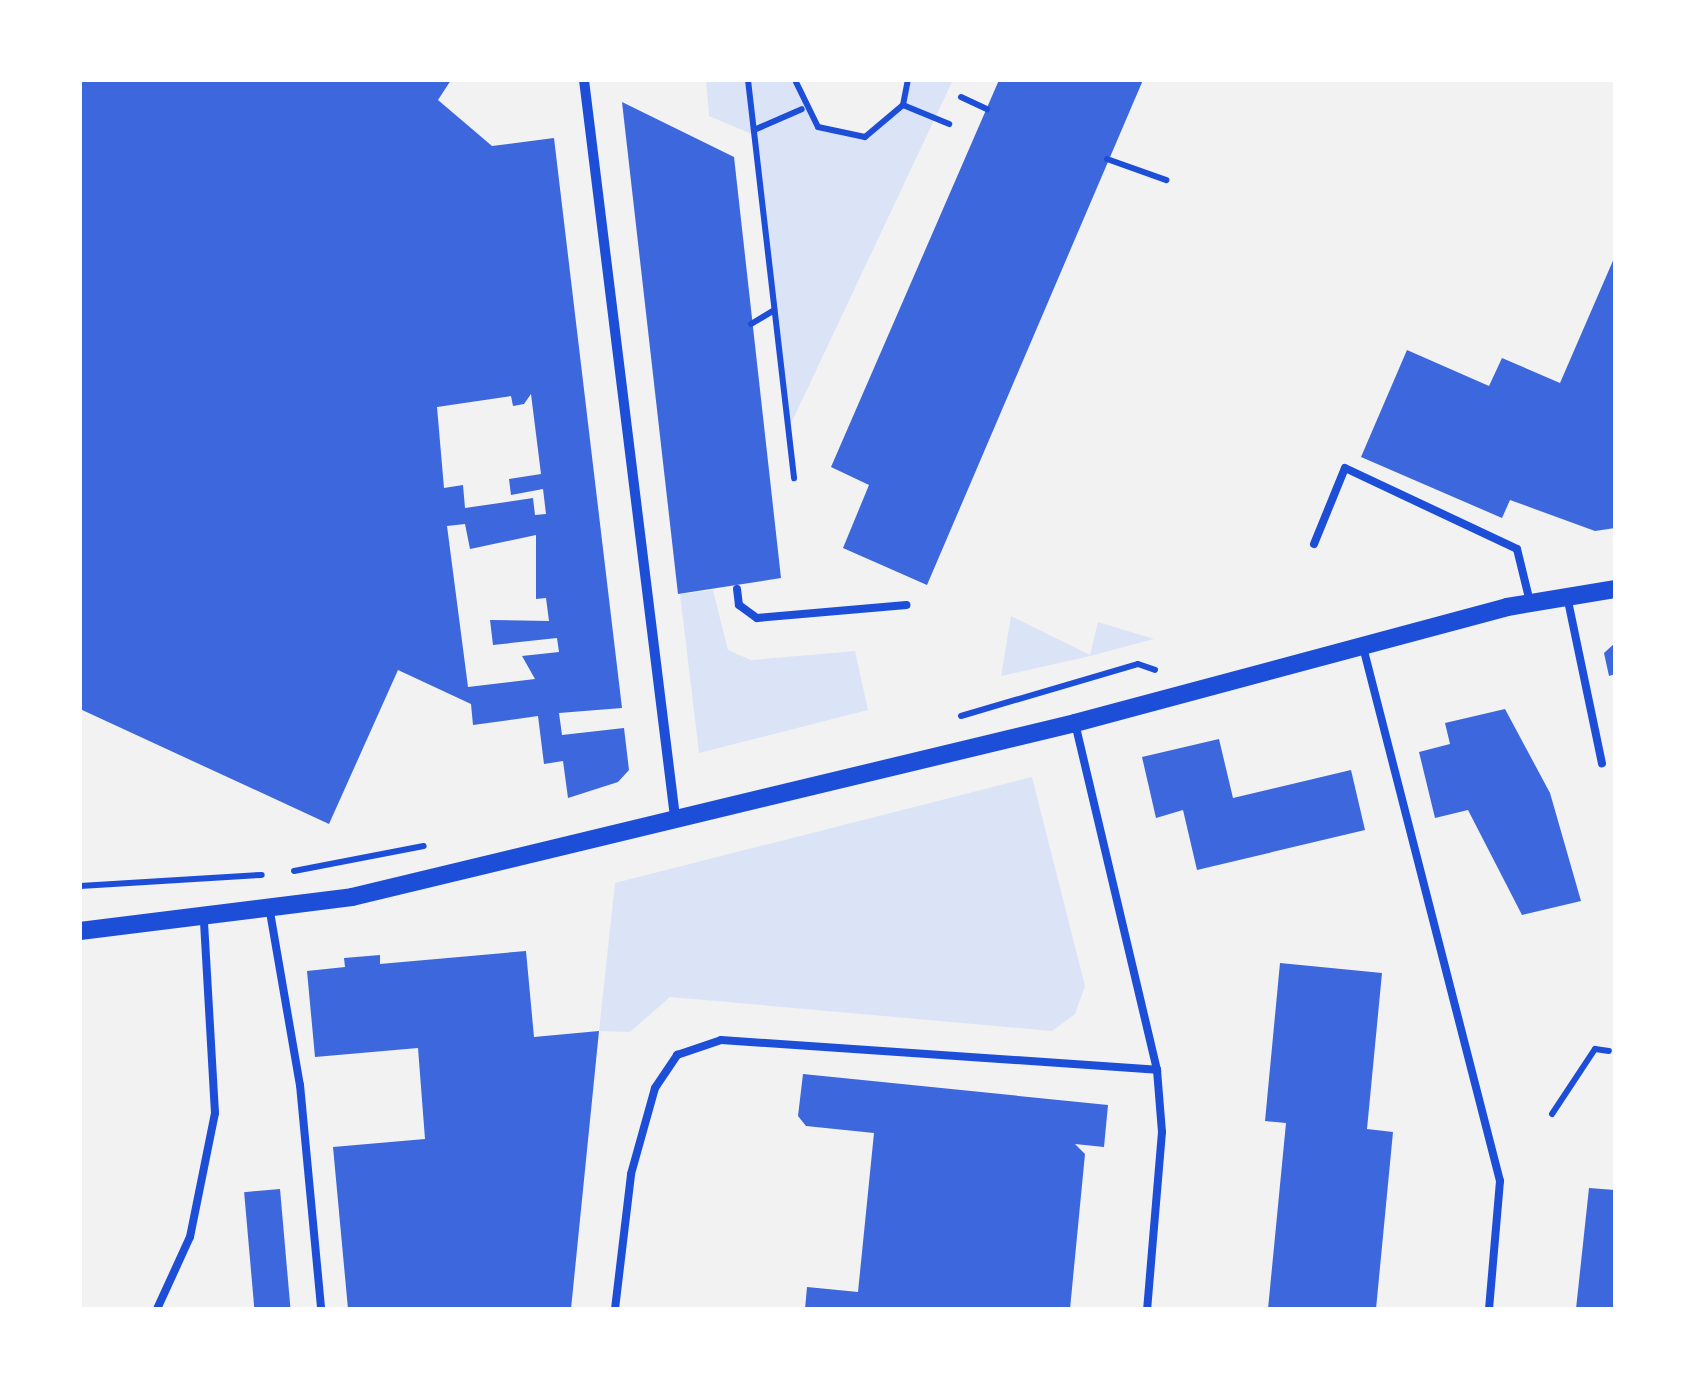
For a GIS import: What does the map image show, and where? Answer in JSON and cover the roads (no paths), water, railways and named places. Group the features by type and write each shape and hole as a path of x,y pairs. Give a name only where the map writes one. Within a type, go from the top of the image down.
{"street":[{"path":"584,80 675,817"},
{"path":"80,931 204,922 270,912 1075,723 1362,643 1530,602 1615,589"}],"lane":[{"path":"1314,544 1345,468 1518,549 1530,602"},
{"path":"737,589 740,605 757,618 906,606"},
{"path":"1567,596 1602,763"},
{"path":"1362,643 1500,1182 1489,1309"},
{"path":"1075,723 1158,1070 1162,1132 1147,1309"},
{"path":"270,912 300,1085 321,1309"},
{"path":"157,1309 190,1237 216,1112 204,922"},
{"path":"615,1309 630,1174 656,1088 677,1055 721,1040 1158,1070"}]}
